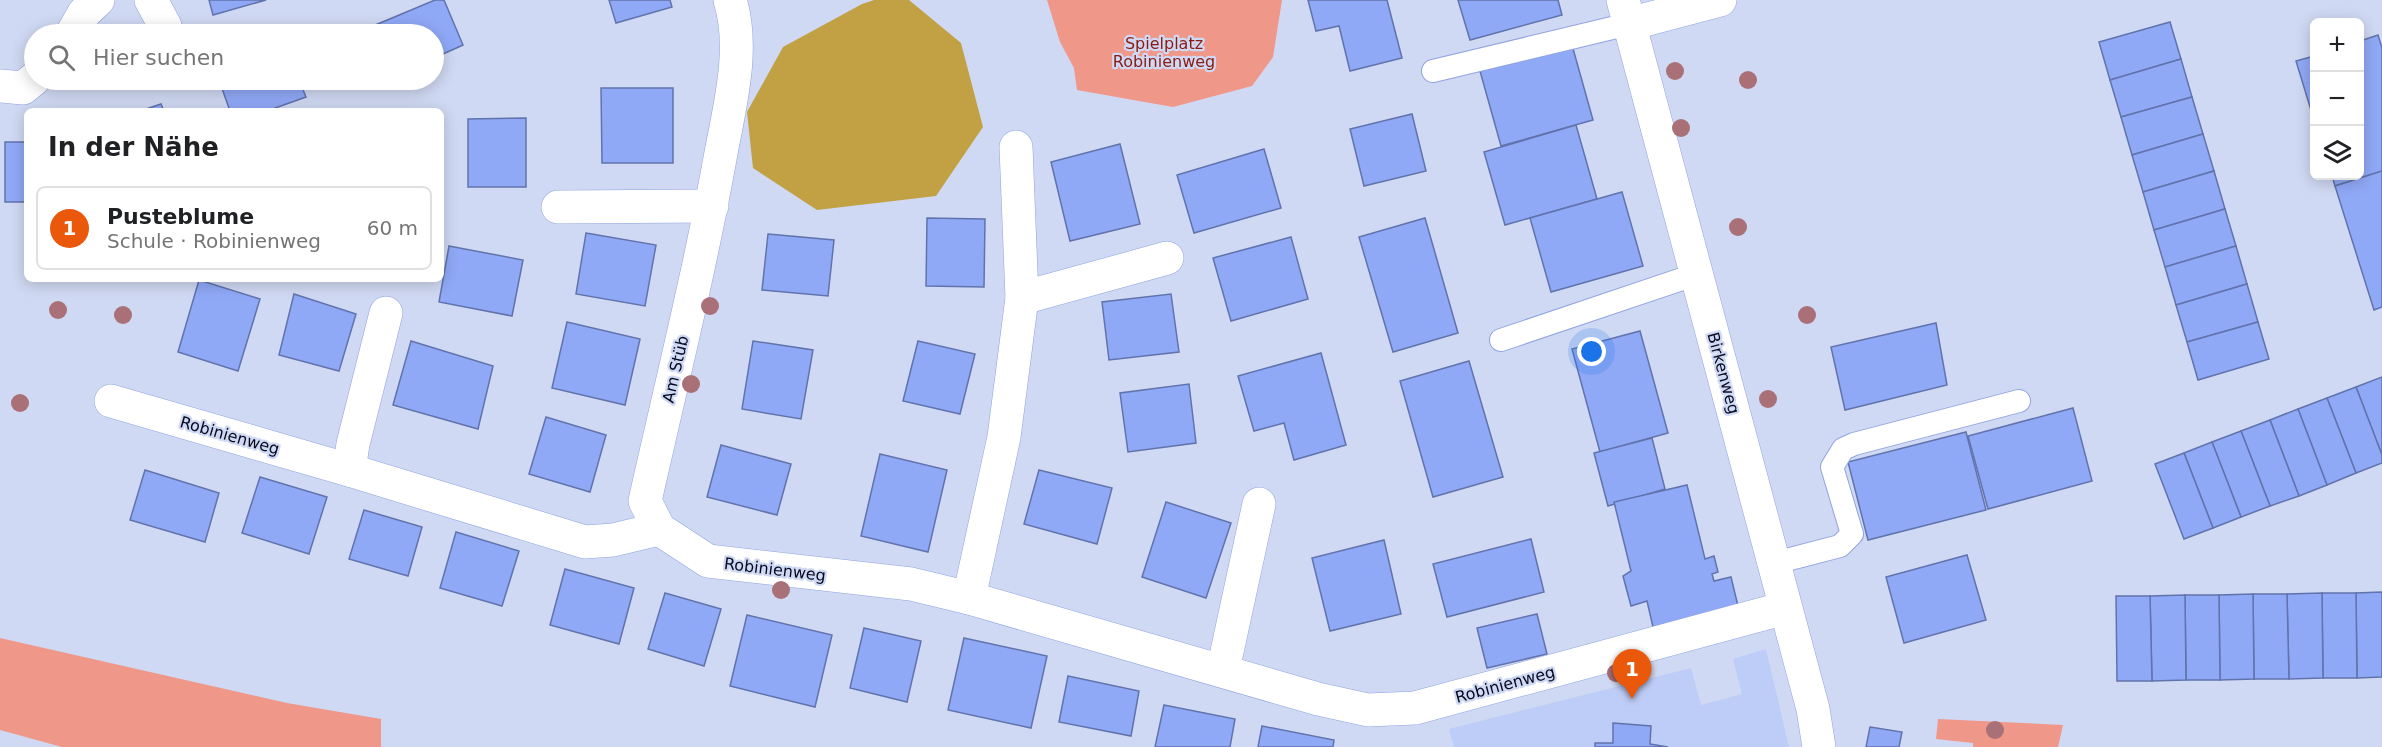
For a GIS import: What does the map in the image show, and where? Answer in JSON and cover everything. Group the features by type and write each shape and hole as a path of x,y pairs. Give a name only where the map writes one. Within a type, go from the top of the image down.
{"street":[{"path":"78,24 84,13 98,0"},
{"path":"151,0 164,24"},
{"name":"Am Stüb","path":"659,529 645,501 712,207 733,88 736,20 730,0"},
{"path":"1626,12 1720,0"},
{"name":"Birkenweg","path":"1626,12 1775,563 1813,709 1819,747"},
{"path":"969,598 1004,437 1022,297 1016,147"},
{"path":"558,207 712,207"},
{"path":"1022,297 1167,258"},
{"path":"349,470 353,444 386,313"},
{"name":"Robinienweg","path":"111,401 585,542 613,540 659,529 708,561 911,584 969,598 1318,699 1368,710 1415,708 1785,608"},
{"path":"1223,670 1259,504"}],"lane":[{"path":"1433,70 1626,12"},
{"path":"1501,340 1697,274"},
{"path":"1775,563 1840,546 1852,534 1832,467 1843,449 1854,444 2019,401"}],"shaded area":[{"path":"874,0 909,0 961,43 983,127 936,196 817,210 753,168 747,112 783,47 862,4"},
{"path":"1766,649 1789,747 1454,747 1449,729 1691,668 1701,705 1742,694 1733,659"}],"green space":[{"name":"Spielplatz Robinienweg","path":"1047,0 1282,0 1273,57 1252,86 1173,107 1077,90 1074,68 1060,42"},
{"path":"0,638 287,703 381,719 381,747 62,747 0,730"},
{"path":"1938,719 2063,725 2058,747 1973,747 1973,743 1936,739"}],"building":[{"path":"209,0 266,0 213,15"},
{"path":"435,0 444,0 463,45 444,54 444,24 378,24"},
{"path":"609,0 670,0 672,7 616,23"},
{"path":"1308,0 1387,0 1402,58 1350,71 1339,26 1316,31"},
{"path":"1458,0 1558,0 1562,15 1470,40"},
{"path":"2170,22 2181,59 2110,80 2099,42"},
{"path":"2378,35 2382,48 2382,171 2364,177 2364,72 2364,40"},
{"path":"1572,45 1593,120 1501,146 1480,71"},
{"path":"2310,57 2310,107 2296,61"},
{"path":"2181,59 2192,97 2121,117 2110,80"},
{"path":"601,88 673,88 673,163 602,163"},
{"path":"223,90 303,90 306,97 275,108 229,108"},
{"path":"2192,97 2203,134 2132,155 2121,117"},
{"path":"161,104 163,108 149,108"},
{"path":"1412,114 1426,171 1364,186 1350,129"},
{"path":"526,118 526,187 468,187 468,119"},
{"path":"1576,125 1597,199 1505,225 1484,152"},
{"path":"2203,134 2214,171 2143,192 2132,155"},
{"path":"5,142 24,142 24,202 5,202"},
{"path":"1120,144 1140,224 1070,241 1051,162"},
{"path":"1264,149 1281,208 1194,233 1177,175"},
{"path":"2214,171 2225,209 2154,230 2143,192"},
{"path":"2382,171 2382,307 2374,310 2335,186 2354,180 2364,180 2364,177"},
{"path":"2333,180 2354,180 2335,186"},
{"path":"1622,192 1643,266 1551,292 1530,218"},
{"path":"2225,209 2236,246 2165,267 2154,230"},
{"path":"927,218 985,219 984,287 926,286"},
{"path":"1425,218 1458,333 1393,352 1359,237"},
{"path":"586,233 656,245 645,306 576,294"},
{"path":"768,234 834,240 828,296 762,290"},
{"path":"1291,237 1308,299 1231,321 1213,258"},
{"path":"449,246 523,260 512,316 439,302"},
{"path":"2236,246 2247,284 2176,305 2165,267"},
{"path":"198,282 205,282 260,299 238,371 178,352"},
{"path":"2247,284 2258,322 2187,342 2176,305"},
{"path":"294,294 356,314 339,371 279,355"},
{"path":"1171,294 1179,352 1109,360 1102,302"},
{"path":"567,322 640,339 625,405 552,388"},
{"path":"2258,322 2269,359 2198,380 2187,342"},
{"path":"1936,323 1947,385 1845,410 1831,347"},
{"path":"1640,331 1668,433 1600,452 1572,349"},
{"path":"411,341 493,366 478,429 393,405"},
{"path":"753,341 813,350 801,419 742,409"},
{"path":"918,341 975,354 960,414 903,401"},
{"path":"1321,353 1346,445 1294,460 1284,423 1254,431 1238,376"},
{"path":"1469,361 1503,477 1433,497 1400,381"},
{"path":"2382,377 2382,455 2356,387"},
{"path":"1189,384 1196,443 1128,452 1120,393"},
{"path":"2356,387 2382,455 2382,463 2356,473 2327,398"},
{"path":"2327,398 2356,473 2327,485 2298,409"},
{"path":"2073,408 2092,481 1988,509 1968,436"},
{"path":"2298,409 2327,485 2299,496 2270,420"},
{"path":"546,417 606,435 590,492 529,474"},
{"path":"2270,420 2299,496 2270,506 2241,431"},
{"path":"2241,431 2270,506 2241,517 2212,442"},
{"path":"1966,432 1986,510 1868,540 1848,462"},
{"path":"1652,438 1665,489 1608,506 1594,453"},
{"path":"2212,442 2241,517 2213,528 2184,453"},
{"path":"721,445 791,464 777,515 707,497"},
{"path":"2184,453 2213,528 2184,539 2155,464"},
{"path":"880,454 947,470 928,552 861,536"},
{"path":"145,470 219,493 205,542 130,520"},
{"path":"1039,470 1112,488 1097,544 1024,524"},
{"path":"260,477 327,497 309,554 242,533"},
{"path":"1687,485 1705,559 1714,556 1718,572 1712,574 1714,581 1731,577 1738,606 1653,627 1647,601 1631,606 1623,576 1631,571 1614,502"},
{"path":"1166,502 1231,523 1206,598 1142,577"},
{"path":"364,510 422,527 408,576 349,559"},
{"path":"456,532 519,551 502,606 440,588"},
{"path":"1531,539 1544,592 1447,617 1433,564"},
{"path":"1384,540 1401,614 1330,631 1312,558"},
{"path":"1967,555 1986,620 1904,643 1886,577"},
{"path":"565,569 634,588 619,644 550,625"},
{"path":"2382,592 2382,677 2357,678 2356,593"},
{"path":"665,593 721,609 704,666 648,649"},
{"path":"2322,593 2356,593 2357,678 2323,678"},
{"path":"2322,593 2323,678 2289,679 2287,594"},
{"path":"2253,594 2287,594 2289,679 2254,679"},
{"path":"2253,594 2254,679 2220,680 2219,595"},
{"path":"2185,595 2219,595 2220,680 2186,680"},
{"path":"2185,595 2186,680 2152,681 2150,596"},
{"path":"2116,596 2150,596 2152,681 2117,681"},
{"path":"1537,614 1547,654 1487,668 1477,628"},
{"path":"747,615 832,635 815,707 730,686"},
{"path":"864,628 921,641 907,702 850,688"},
{"path":"964,638 1047,656 1031,728 948,710"},
{"path":"1068,676 1139,691 1131,736 1059,722"},
{"path":"1164,705 1235,719 1230,747 1155,747"},
{"path":"1613,723 1651,726 1650,744 1668,747 1595,747 1595,743 1613,743"},
{"path":"1262,726 1334,740 1333,747 1258,747"},
{"path":"1870,727 1902,732 1899,747 1866,747"}],"place":[{"name":"Pusteblume","path":"1632,699"}]}
